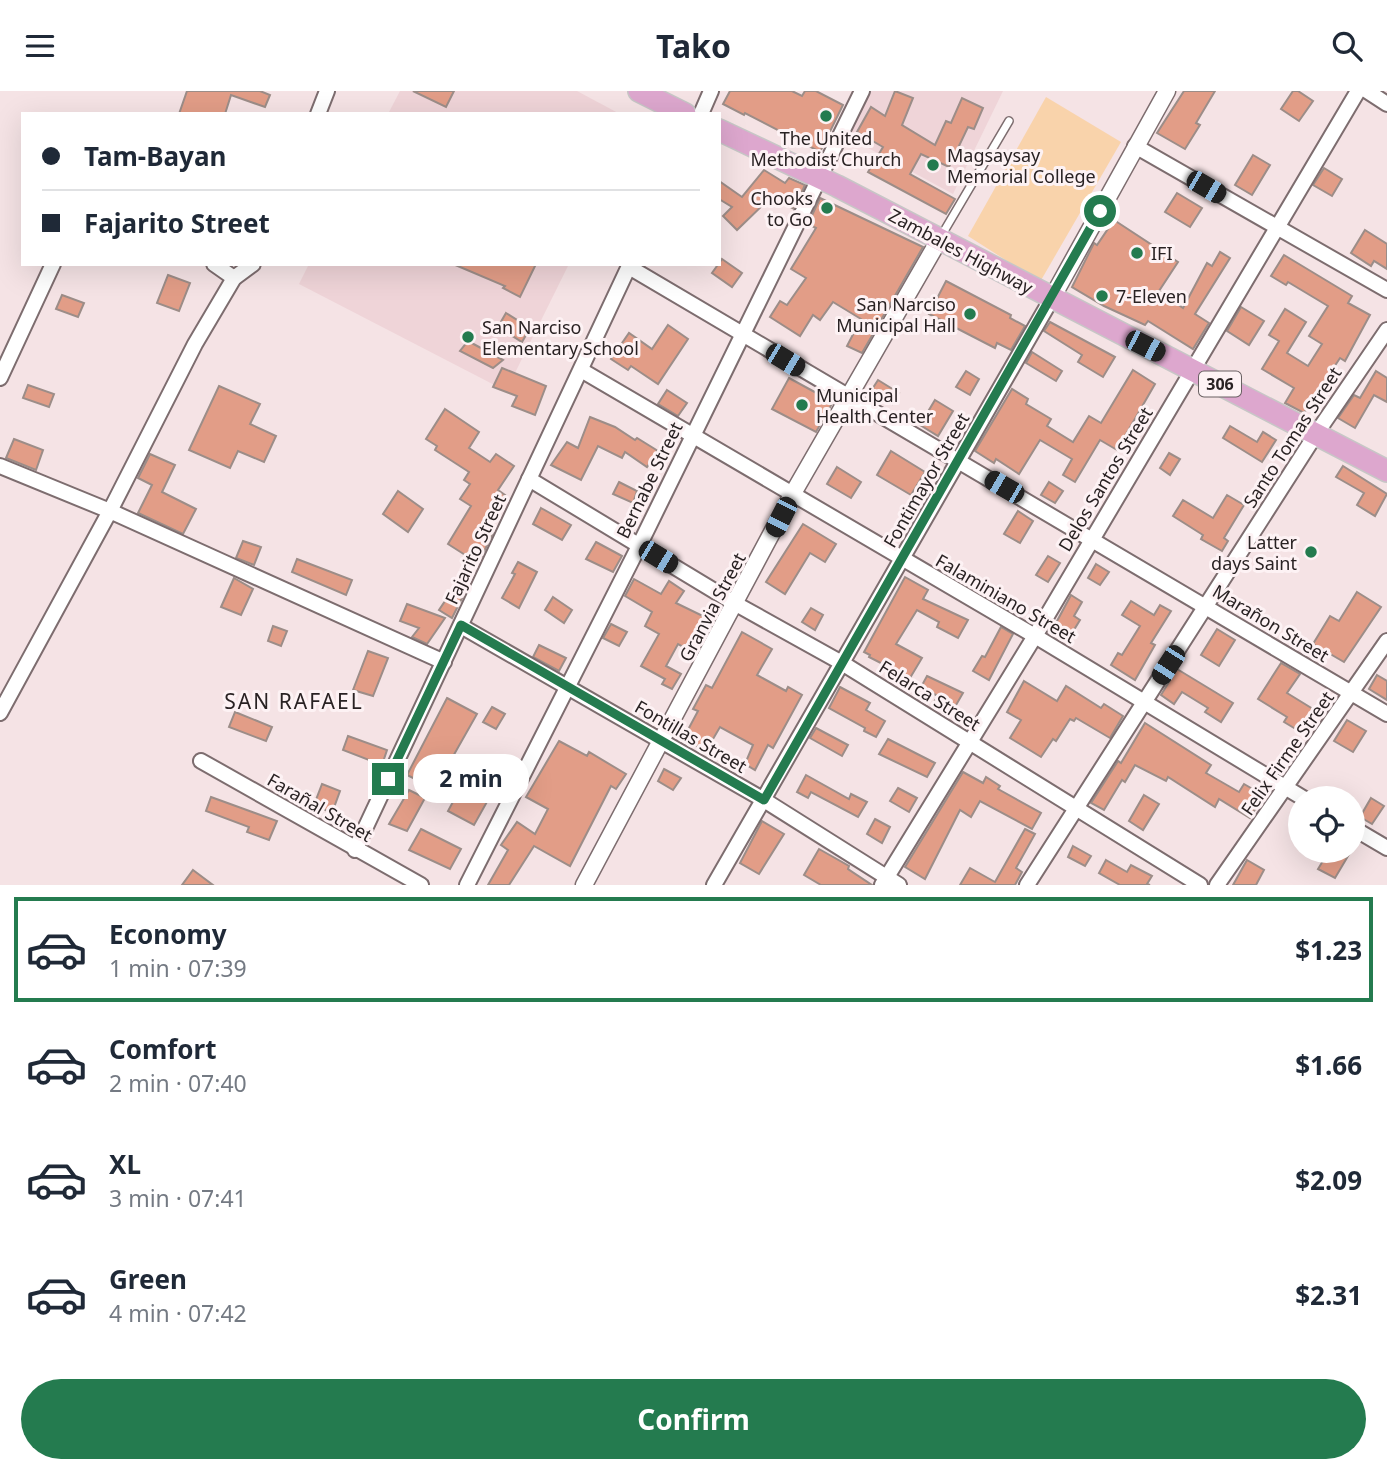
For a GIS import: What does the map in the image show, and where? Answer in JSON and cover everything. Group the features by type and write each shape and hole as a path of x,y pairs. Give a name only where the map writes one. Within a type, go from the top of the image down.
{"main road":[{"path":"639,91 681,112"},
{"name":"Zambales Highway","path":"721,131 821,178 1387,471"}],"street":[{"path":"319,112 327,91"},
{"path":"702,112 711,91"},
{"name":"Bernabe Street","path":"467,885 639,546 862,91"},
{"name":"Fontimayor Street","path":"713,885 959,461 1167,91"},
{"name":"Delos Santos Street","path":"889,883 1358,91"},
{"path":"1367,91 1387,104"},
{"path":"1135,146 1387,290"},
{"name":"Granvia Street","path":"583,885 663,741 792,495 939,240"},
{"path":"0,378 52,266"},
{"path":"217,266 234,278"},
{"path":"0,713 110,511 195,344 234,278 250,266"},
{"name":"Marañon Street","path":"629,266 1387,714"},
{"name":"Fajarito Street","path":"355,850 629,266"},
{"name":"Santo Tomas Street","path":"1027,885 1316,434 1387,330"},
{"name":"Falaminiano Street","path":"580,370 1035,636 1143,704 1286,788"},
{"path":"0,466 110,511 444,662"},
{"name":"Felarca Street","path":"530,479 736,604 842,663 1075,810 1200,885"},
{"name":"Fontillas Street","path":"461,625 764,800 889,883"},
{"name":"Felix Firme Street","path":"1217,885 1387,641"},
{"name":"Farañal Street","path":"201,761 421,885"},
{"path":"1365,835 1387,848"}],"lane":[{"path":"939,240 1009,121"}],"shaded area":[{"path":"400,91 577,91 616,112 389,112"},
{"name":"Magsaysay Memorial College","path":"867,91 1003,91 953,194 846,136"},
{"path":"1046,97 1121,142 1040,282 968,236"},
{"name":"San Narciso Elementary School","path":"308,266 568,266 506,391 299,284"}],"building":[{"path":"187,91 260,91 270,95 265,107 231,95 226,112 180,112"},
{"path":"413,91 454,91 446,107"},
{"path":"730,91 792,91 802,96 805,91 816,91 843,105 820,152 723,104"},
{"path":"895,91 913,98 902,125 935,145 946,121 951,123 962,98 983,108 974,129 968,127 949,167 921,154 910,174 955,199 946,214 868,172 883,147 857,132 871,107 885,116"},
{"path":"1184,91 1215,91 1196,123 1200,125 1185,149 1157,133"},
{"path":"1293,91 1298,91 1313,101 1299,121 1281,109"},
{"path":"1253,155 1270,165 1252,195 1235,185"},
{"path":"1324,168 1342,179 1332,196 1313,185"},
{"path":"764,170 785,183 789,178 805,185 794,209 773,198 737,230 723,216 732,207 721,200 721,182 742,197"},
{"path":"1177,193 1202,208 1190,227 1165,212"},
{"path":"820,198 923,247 862,353 847,346 861,319 833,302 820,320 813,315 800,336 770,317 780,301 787,305 806,278 791,269 816,228 808,224"},
{"path":"1114,220 1178,262 1159,291 1183,308 1207,263 1212,266 1220,252 1230,258 1195,314 1209,323 1193,349 1148,321 1145,325 1072,287 1094,243 1097,245"},
{"path":"1365,230 1387,244 1387,269 1374,261 1371,266 1351,253"},
{"path":"1284,255 1352,296 1348,303 1370,315 1345,361 1340,358 1304,413 1285,403 1294,388 1262,369 1279,341 1269,335 1285,309 1306,322 1287,353 1308,366 1322,344 1309,336 1328,306 1288,282 1286,285 1271,276"},
{"path":"721,260 742,273 732,287 712,273 717,266 721,266"},
{"path":"458,266 535,266 520,297 503,288 505,286"},
{"path":"168,275 190,283 179,311 157,303"},
{"name":"San Narciso Municipal Hall","path":"946,281 1011,315 1010,318 1025,326 1011,350 997,343 995,348 929,314"},
{"path":"62,295 84,303 78,317 56,309"},
{"path":"1241,307 1264,321 1249,345 1227,331"},
{"path":"506,313 530,328 522,342 498,327"},
{"path":"1050,322 1115,357 1103,377 1078,362 1082,355 1044,331"},
{"path":"668,325 688,339 658,384 631,366 628,370 611,359 629,333 652,349"},
{"path":"468,341 503,360 493,368 460,351"},
{"path":"1032,352 1062,371 1056,381 1026,363"},
{"path":"502,368 546,386 535,415 512,406 517,396 493,387"},
{"path":"1133,370 1155,384 1117,450 1100,440 1075,482 1063,475 1072,459 1040,440 1019,474 996,459 994,463 975,451 1012,389 1028,399 1026,404 1051,419 1047,426 1073,442 1089,416 1101,423"},
{"path":"966,371 979,379 970,395 956,387"},
{"path":"1376,371 1387,378 1387,402 1374,395 1355,428 1338,418 1354,395 1360,398"},
{"name":"Municipal Health Center","path":"789,378 833,402 816,432 772,409"},
{"path":"878,380 899,393 892,404 871,391"},
{"path":"28,385 54,394 49,407 23,398"},
{"path":"219,386 260,404 250,424 276,436 264,462 238,451 230,468 189,450"},
{"path":"667,390 687,403 678,416 658,404"},
{"path":"935,400 953,411 938,436 920,425"},
{"path":"445,409 479,432 469,448 490,462 496,454 514,466 498,490 505,495 483,527 493,533 482,556 478,553 473,560 448,544 471,506 460,499 470,484 464,480 469,472 435,450 437,446 426,439"},
{"path":"590,417 615,427 635,440 637,438 658,451 647,467 625,452 622,458 598,446 581,480 551,465 567,442 578,448"},
{"path":"1230,426 1257,442 1263,432 1276,440 1262,462 1223,438"},
{"path":"14,439 43,450 36,470 6,458"},
{"path":"891,451 925,472 911,495 877,475"},
{"path":"1169,453 1180,459 1170,475 1160,468"},
{"path":"150,454 175,465 162,492 196,509 183,534 138,513 152,485 138,478"},
{"path":"1343,466 1387,494 1375,516 1357,505 1364,493 1336,477"},
{"path":"837,467 861,482 851,498 827,484"},
{"path":"619,482 637,491 633,503 613,494"},
{"path":"1049,482 1063,491 1055,503 1041,495"},
{"path":"398,491 423,509 408,532 383,514"},
{"path":"1227,495 1244,505 1224,538 1228,541 1222,551 1201,539 1203,535 1173,516 1183,500 1213,518"},
{"path":"541,508 571,525 562,540 533,524"},
{"path":"1018,511 1033,521 1020,543 1004,534"},
{"path":"803,524 836,544 825,562 810,553 785,594 766,582"},
{"path":"243,541 261,547 254,565 236,558"},
{"path":"596,542 622,556 613,572 586,559"},
{"path":"1048,556 1060,563 1048,582 1036,575"},
{"path":"297,559 352,580 346,595 292,572"},
{"path":"518,562 537,572 519,608 502,598 515,574 512,573"},
{"path":"1096,564 1109,572 1100,585 1088,578"},
{"path":"905,577 928,590 923,599 968,620 958,638 937,627 939,622 917,610 896,644 922,658 910,678 864,652"},
{"path":"234,578 253,589 241,615 221,607"},
{"path":"634,579 661,594 669,581 684,591 676,603 709,619 693,652 678,644 666,666 681,674 672,689 662,684 665,679 641,666 659,634 645,626 652,612 625,596"},
{"path":"458,582 467,588 452,618 439,610"},
{"path":"1357,592 1381,607 1344,662 1313,644 1330,616 1339,621"},
{"path":"1071,595 1082,602 1074,616 1080,620 1072,633 1056,623"},
{"path":"553,597 572,610 564,623 545,610"},
{"path":"1131,601 1154,615 1160,605 1171,611 1151,643 1155,645 1135,680 1111,665 1118,653 1122,655 1140,626 1122,615"},
{"path":"407,604 445,618 427,644 412,637 419,628 400,621"},
{"path":"811,608 823,615 815,630 802,622"},
{"path":"611,624 627,632 619,646 603,638"},
{"path":"273,626 287,631 281,646 268,641"},
{"path":"1001,627 1013,634 989,680 973,671 982,656 985,657"},
{"path":"1217,629 1235,640 1219,666 1201,655"},
{"path":"742,632 772,649 757,675 786,691 788,687 802,695 773,748 768,745 755,770 745,764 753,745 720,727 706,751 683,739 698,711 693,709 706,685 712,688"},
{"path":"539,645 566,658 559,671 533,657"},
{"path":"368,651 388,658 373,696 353,690"},
{"path":"1281,663 1300,674 1287,693 1313,709 1299,731 1284,722 1287,717 1258,699"},
{"path":"1177,669 1233,703 1221,722 1205,712 1208,708 1182,692 1174,704 1161,695"},
{"path":"1377,675 1387,681 1387,700 1369,689"},
{"path":"927,676 963,693 952,712 934,702 938,696 921,687"},
{"path":"1024,681 1057,701 1066,686 1101,708 1104,704 1123,716 1110,738 1076,718 1074,721 1070,719 1056,741 1053,739 1041,757 1010,738 1021,720 1007,712"},
{"path":"840,687 870,703 866,710 885,721 876,737 829,708"},
{"path":"447,698 477,714 443,774 430,766 421,782 407,775"},
{"path":"492,707 505,714 496,729 483,722"},
{"path":"235,712 272,727 266,741 229,727"},
{"path":"1347,720 1366,731 1353,752 1334,741"},
{"path":"1145,723 1211,765 1206,773 1239,792 1244,784 1263,795 1250,818 1219,799 1215,807 1168,777 1166,781 1135,765 1125,782 1122,780 1104,810 1091,803 1118,761 1121,763"},
{"path":"816,728 848,745 842,756 810,738"},
{"path":"348,736 387,750 382,765 343,750"},
{"path":"888,739 935,763 927,777 879,754"},
{"path":"559,741 587,756 589,752 626,774 616,789 611,786 570,866 534,846 509,885 488,885 508,850 501,845 517,822 535,834 548,809 526,797"},
{"path":"495,758 511,767 500,786 497,784 474,825 448,811 461,787 475,795"},
{"path":"664,769 681,778 673,790 658,781"},
{"path":"963,772 983,783 986,777 1000,786 998,789 1041,813 1032,829 980,801 971,817 960,810 925,879 905,867"},
{"path":"806,775 849,799 851,794 867,802 858,817 811,792 808,798 797,792"},
{"path":"322,784 340,791 332,813 314,805"},
{"path":"898,788 917,798 909,812 890,801"},
{"path":"409,790 425,798 407,831 389,824"},
{"path":"1144,795 1159,804 1143,830 1129,821"},
{"path":"211,797 277,821 269,840 247,832 249,827 206,811"},
{"path":"1371,798 1384,806 1372,824 1365,820 1365,808"},
{"path":"875,819 890,827 882,843 867,834"},
{"path":"762,821 784,834 759,874 740,863"},
{"path":"421,829 461,849 450,869 409,850"},
{"path":"1025,829 1035,834 1016,868 1022,872 1015,885 960,885 970,868 995,882"},
{"path":"1073,846 1091,856 1085,866 1068,857"},
{"path":"819,849 849,866 848,869 872,885 821,885 804,875"},
{"path":"1106,860 1127,872 1131,865 1152,876 1147,884 1150,885 1120,885 1099,873"},
{"path":"1247,860 1264,870 1256,885 1233,885"},
{"path":"1322,863 1344,863 1335,878 1318,869"},
{"path":"193,870 213,885 182,885"}],"place":[{"name":"The United Methodist Church","path":"826,116"},
{"name":"Magsaysay Memorial College","path":"933,165"},
{"name":"Chooks to Go","path":"827,208"},
{"name":"IFI","path":"1137,253"},
{"name":"7-Eleven","path":"1102,296"},
{"name":"San Narciso Municipal Hall","path":"970,314"},
{"name":"San Narciso Elementary School","path":"468,337"},
{"name":"Municipal Health Center","path":"802,405"},
{"name":"Latter days Saint","path":"1311,552"}],"district":[{"name":"SAN RAFAEL","path":"294,701"}],"route":[{"path":"388,779 461,625 764,800 1026,345 1100,211"}]}
